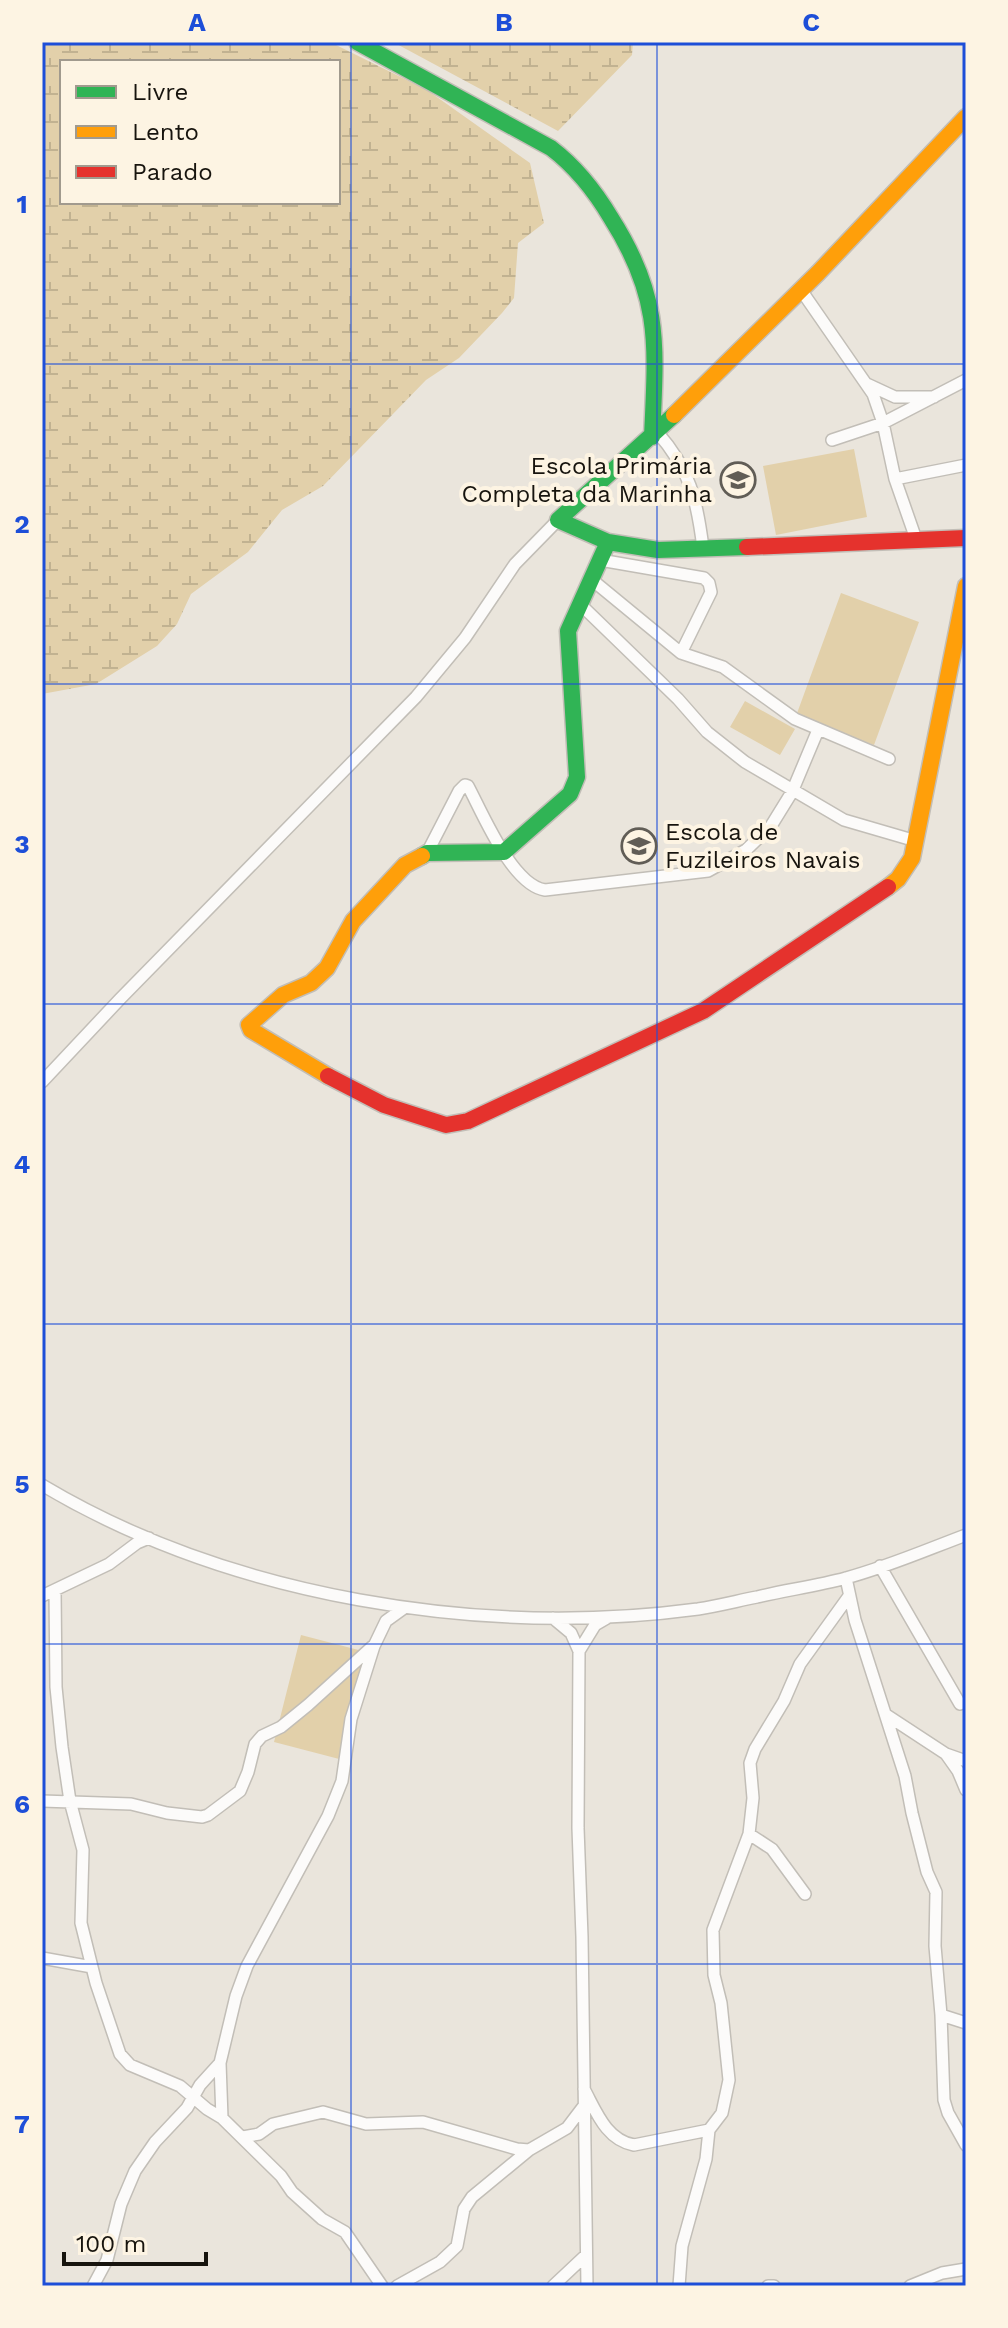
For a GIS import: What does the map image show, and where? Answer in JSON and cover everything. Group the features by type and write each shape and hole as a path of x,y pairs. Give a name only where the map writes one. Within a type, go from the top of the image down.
{"street":[{"path":"357,42 551,148 588,183 624,238 647,289 652,319 655,435"},
{"path":"42,1082 416,697 465,638 515,564 558,520 655,435 801,290 966,117"},
{"path":"801,290 873,394 883,423 895,479 916,539"},
{"path":"832,440 883,423 966,380"},
{"path":"866,384 895,397 937,396"},
{"path":"655,435 667,442 693,487 703,548"},
{"path":"895,479 966,465"},
{"path":"558,520 608,542 658,550 966,538"},
{"path":"608,542 568,631 577,777 575,786 562,802 504,852 427,853 405,865 353,921 327,968 311,983 283,995 249,1025 251,1030 321,1072 384,1105 446,1125 468,1121 703,1011 867,903 898,879 912,858 916,841 966,586"},
{"path":"600,560 704,578 709,583 711,592 681,653"},
{"path":"591,579 681,653 723,667 795,719 889,759"},
{"path":"580,604 678,699 707,732 745,762 844,820 916,841"},
{"path":"427,853 465,785 504,852 536,889 708,871 746,850 771,826 792,792 818,730"},
{"path":"42,1485 149,1538 304,1590 404,1608 552,1617 607,1618 699,1609 846,1578 966,1535"},
{"path":"42,1596 109,1564 149,1538"},
{"path":"880,1566 960,1704"},
{"path":"846,1578 905,1776 927,1872 936,1892 935,1946 944,2100 966,2145"},
{"path":"55,1590 56,1687 70,1801 83,1850 81,1923 120,2054 130,2065 180,2086 222,2118 281,2176 292,2192 322,2219 345,2232 382,2286"},
{"path":"679,2286 682,2246 706,2159 709,2130 722,2113 729,2080 721,2003 714,1975 713,1930 749,1834 753,1798 750,1763 800,1664 849,1596"},
{"path":"373,1603 381,1613 382,1628"},
{"path":"222,2118 220,2063 233,2006 247,1966 328,1816 342,1781 351,1719 374,1646 386,1621 404,1608"},
{"path":"552,1617 571,1633 579,1651 578,1828 587,2286"},
{"path":"579,1651 595,1625 607,1618"},
{"path":"42,1801 131,1804 167,1813 208,1815 240,1791 255,1744 262,1736 281,1727 374,1646"},
{"path":"885,1713 946,1754 966,1761"},
{"path":"946,1754 966,1790"},
{"path":"749,1834 772,1849 805,1894"},
{"path":"42,1958 92,1967"},
{"path":"941,2015 966,2023"},
{"path":"93,2286 107,2260 121,2204 135,2171 220,2063"},
{"path":"583,2087 603,2124 626,2143 634,2145 709,2130"},
{"path":"397,2286 440,2262 457,2246 464,2209 472,2197 529,2150 567,2128 583,2107"},
{"path":"243,2137 259,2134 273,2124 323,2112 366,2124 423,2122 529,2150"},
{"path":"553,2286 586,2255"},
{"path":"910,2286 942,2273 966,2269"},
{"path":"768,2286 774,2286"}],"green space":[{"path":"42,42 330,42 427,90 530,163 544,223 518,243 514,298 459,358 426,380 323,486 282,510 248,552 191,594 177,624 157,646 96,684 42,694"},
{"path":"393,42 633,42 632,55 558,131"},
{"path":"854,449 867,517 776,535 763,466"},
{"path":"841,593 919,622 874,745 796,716"},
{"path":"745,701 795,729 780,755 730,727"},
{"path":"301,1635 370,1653 343,1760 274,1742"}],"traffic: fast":[{"path":"357,42 551,148 592,189 628,247 647,298 654,349 652,437"},
{"path":"674,415 558,520 608,542 658,550 747,547"},
{"path":"422,856 427,853 504,852 570,794 577,777 568,631 608,542"}],"traffic: slow":[{"path":"674,415 818,273 966,117"},
{"path":"888,887 898,879 912,858 966,586"},
{"path":"328,1076 251,1030 249,1025 283,995 311,983 327,968 353,921 405,865 422,856"}],"traffic: jam":[{"path":"747,547 966,538"},
{"path":"328,1076 384,1105 446,1125 468,1121 703,1011 888,887"}],"place":[{"name":"Escola Primária Completa da Marinha","path":"738,480"},
{"name":"Escola de Fuzileiros Navais","path":"639,846"}]}
